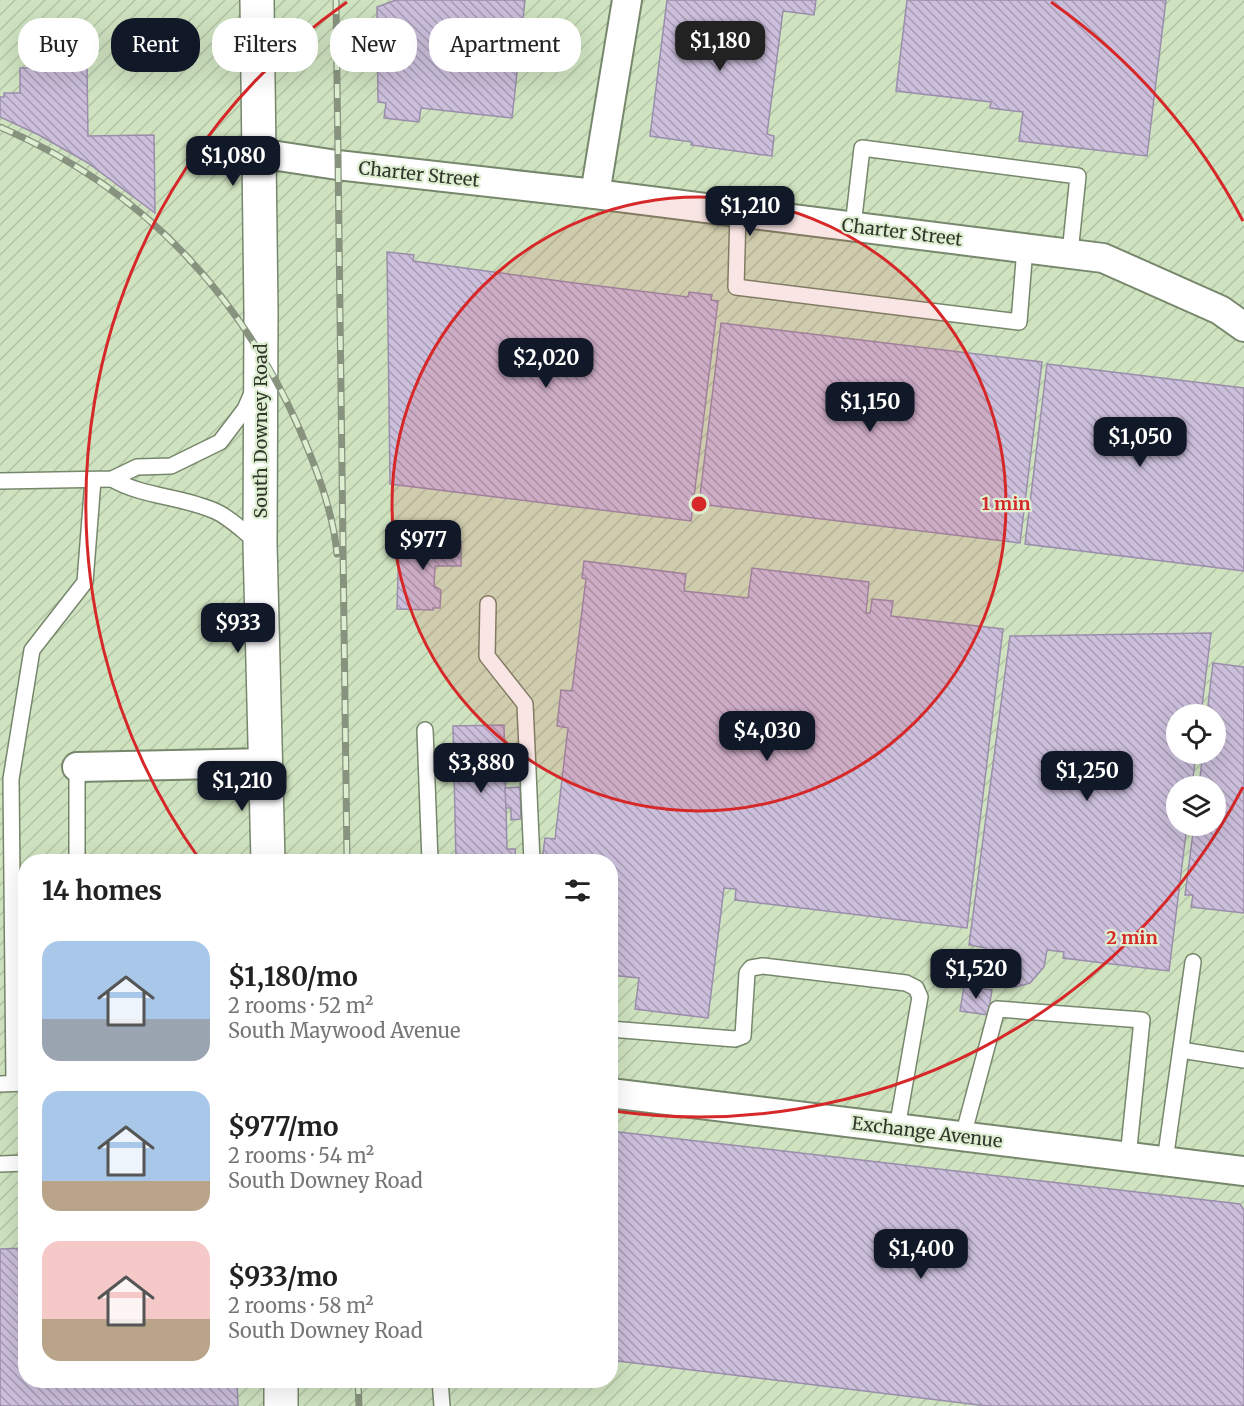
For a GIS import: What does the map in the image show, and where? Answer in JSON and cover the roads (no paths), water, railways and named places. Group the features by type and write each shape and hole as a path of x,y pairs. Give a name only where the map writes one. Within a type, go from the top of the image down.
{"main road":[{"name":"South Downey Road","path":"257,0 260,544 268,854"},
{"path":"280,1388 281,1406"}],"street":[{"path":"596,194 627,0"},
{"name":"Charter Street","path":"258,153 337,165 596,194 1103,258 1220,310 1244,327"},
{"path":"77,767 267,763"},
{"name":"Exchange Avenue","path":"618,1094 1244,1171"}],"lane":[{"path":"853,226 862,148 1078,176 1070,253"},
{"path":"738,212 736,287 748,289 1019,322 1025,248"},
{"path":"0,480 112,479 137,467 171,466 220,442 245,409 260,374"},
{"path":"112,479 130,489 180,498 217,511 260,544"},
{"path":"13,1083 11,779 32,650 85,582 93,480"},
{"path":"488,604 487,656 525,704 531,854"},
{"path":"424,730 430,854"},
{"path":"77,767 77,854"},
{"path":"1165,1161 1193,962"},
{"path":"618,1030 735,1039 743,1036 747,973 751,968 763,966 906,983 916,988 920,997 897,1128"},
{"path":"963,1136 997,1009 1142,1020 1128,1157"},
{"path":"1181,1050 1244,1060"},
{"path":"0,1164 18,1163"},
{"path":"441,1388 442,1406"}],"railway":[{"path":"336,0 347,854"},
{"path":"0,127 50,152 97,180 140,212 179,248 214,288 246,331 274,378 299,428 323,490 332,522 337,554"},
{"path":"358,1388 359,1406"}]}
